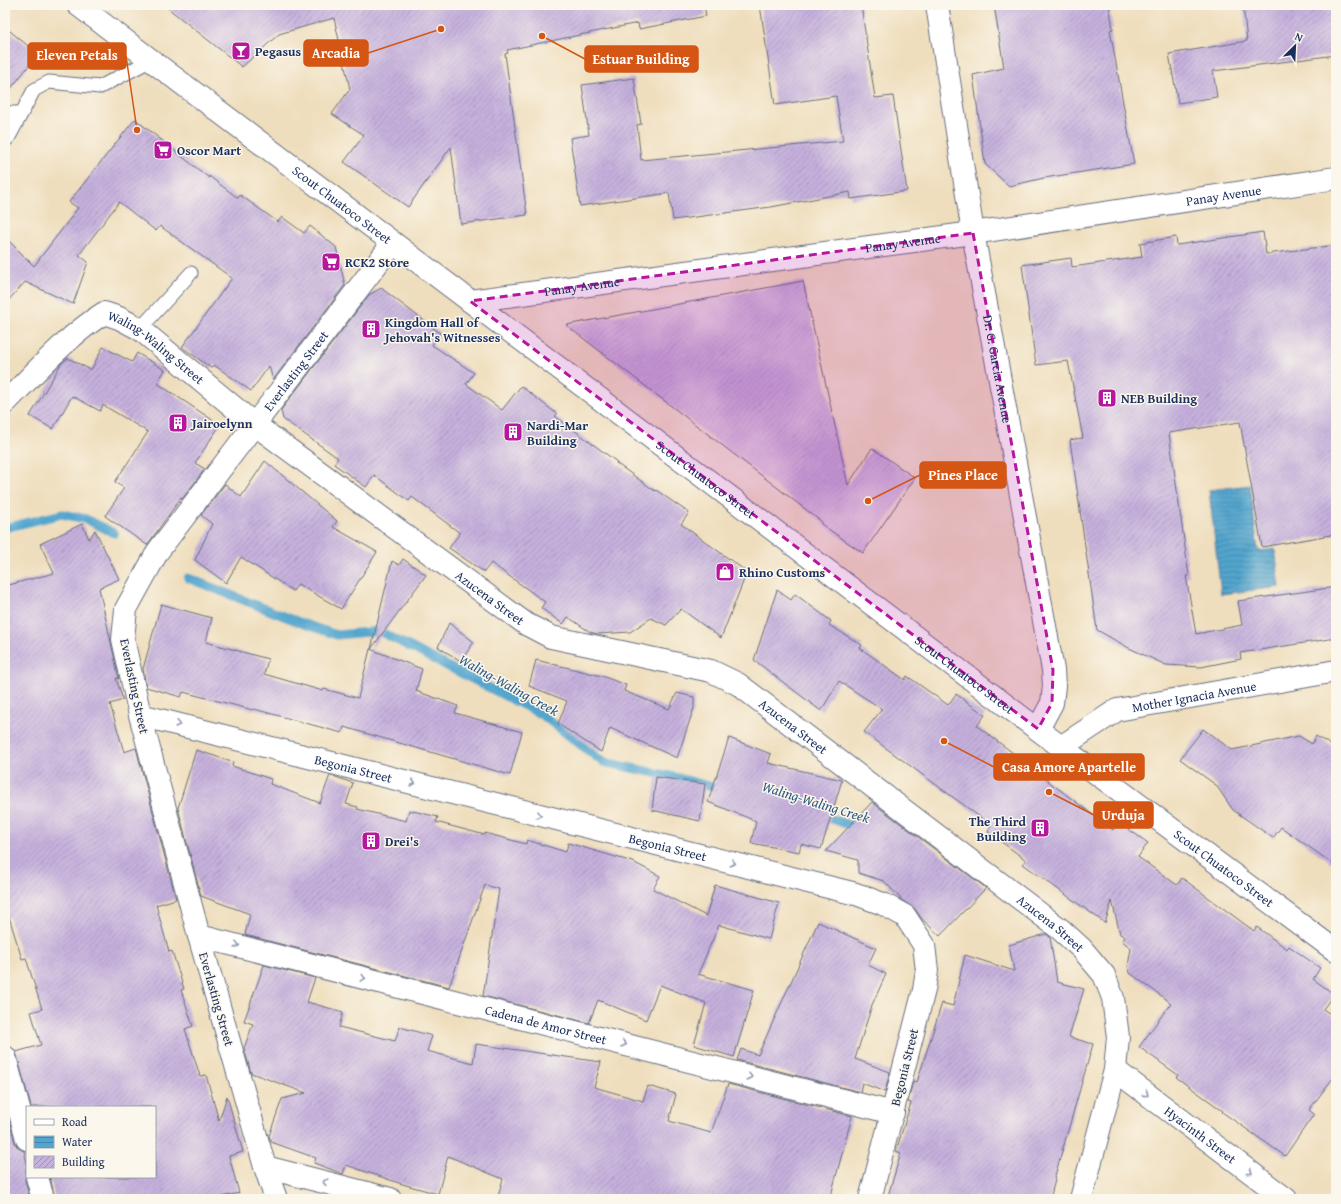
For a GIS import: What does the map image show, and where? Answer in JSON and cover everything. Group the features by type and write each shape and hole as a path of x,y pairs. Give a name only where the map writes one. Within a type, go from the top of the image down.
{"street":[{"name":"Scout Chuatoco Street","path":"78,5 1061,747 1336,951"},
{"name":"Dr. G. Garcia Avenue","path":"937,5 973,233 1053,670 1054,686 1052,703 1038,729"},
{"name":"Panay Avenue","path":"470,301 973,233 1336,178"},
{"name":"Everlasting Street","path":"276,1199 265,1167 199,936 140,715 123,639 126,609 158,551 393,243"},
{"name":"Waling-Waling Street","path":"5,404 59,349 92,321 104,313 119,318 140,329 254,424"},
{"name":"Azucena Street","path":"254,424 526,624 551,637 711,671 738,684 1060,929 1082,949 1104,975 1113,998 1118,1037 1114,1070 1081,1199"},
{"name":"Mother Ignacia Avenue","path":"1061,747 1117,710 1336,671"},
{"name":"Begonia Street","path":"140,715 849,892 883,904 906,916 924,944 927,972 924,990 870,1199"},
{"name":"Cadena de Amor Street","path":"199,936 893,1113"},
{"path":"5,1057 26,1135"},
{"name":"Hyacinth Street","path":"1114,1070 1286,1199"},
{"path":"265,1167 390,1199"},
{"path":"37,1178 43,1199"}],"lane":[{"path":"5,141 9,137 34,90 50,82 100,87 151,60"},
{"path":"5,112 21,113"},
{"path":"140,329 191,273"}],"highlighted area":[{"path":"973,233 1053,670 1052,703 1038,729 470,301"}],"water":[{"path":"1250,485 1258,551 1275,549 1280,587 1221,594 1209,490"}],"building":[{"path":"164,5 704,5 706,16 639,29 638,23 507,50 508,53 505,54 527,215 461,224 451,147 408,207 344,162 364,135 332,114 350,89 334,18 279,34 242,67"},
{"path":"760,5 861,5 875,98 893,96 907,191 851,199 850,192 771,207 673,220 669,193 580,206 570,138 589,135 582,85 634,78 641,124 637,125 641,160 843,141 836,96 775,105"},
{"path":"994,5 1109,5 1113,29 1110,30 1134,164 1044,178 1009,186 985,164 973,75 1004,68"},
{"path":"1243,5 1336,5 1336,55 1213,71 1217,97 1178,103 1169,54 1247,41"},
{"path":"5,27 38,54 5,96"},
{"path":"135,119 209,178 209,176 238,198 240,195 278,222 282,217 304,233 310,226 336,247 345,285 273,380 269,366 251,391 214,365 211,368 182,347 232,278 160,226 156,231 119,202 79,255 88,262 73,304 25,282 5,304 5,237 34,266 78,208 69,202"},
{"path":"1263,232 1266,254 1336,245 1336,534 1262,547 1240,422 1169,433 1189,576 1186,576 1196,634 1242,625 1238,601 1336,587 1336,638 1240,653 1241,659 1201,667 1166,665 1129,648 1097,630 1070,440 1083,438 1068,361 1036,365 1022,265 1071,258 1072,267 1142,257 1140,243 1176,237 1177,245"},
{"path":"803,281 848,485 872,448 915,478 863,553 821,524 822,522 566,325"},
{"path":"381,288 440,333 432,345 474,373 466,384 502,410 521,386 557,414 555,416 617,462 616,463 689,513 681,524 747,572 721,638 681,609 666,625 651,618 630,632 598,634 590,632 568,617 563,624 541,608 545,602 491,563 484,572 449,548 460,533 412,497 409,501 374,475 366,487 334,464 338,458 283,419 281,410 369,295"},
{"path":"103,347 132,362 137,353 165,370 157,383 220,425 195,463 205,469 182,499 181,498 147,545 105,516 124,488 115,482 148,432 103,405 100,411 72,396 53,429 30,416 61,364 68,358 91,370"},
{"path":"265,461 337,521 333,527 377,552 341,609 298,584 293,591 241,557 226,583 195,560 212,524 201,515 225,484 241,497"},
{"path":"82,524 89,539 95,530 119,579 99,588 119,679 116,678 123,700 110,704 124,752 136,748 176,899 156,905 169,952 172,951 184,989 181,990 193,1026 185,1029 200,1076 206,1075 219,1121 227,1096 243,1152 229,1156 239,1193 213,1199 55,1199 50,1178 156,1178 156,1106 31,1106 16,1052 41,1045 31,1012 42,1009 26,958 22,959 9,917 5,918 5,586 54,573 40,544"},
{"path":"403,559 426,575 371,649 392,561 399,565"},
{"path":"777,590 791,600 795,594 831,621 829,625 862,645 860,648 905,680 907,676 948,705 956,694 985,715 977,726 1045,777 1044,778 1113,830 1118,822 1148,843 1138,857 1177,885 1182,878 1254,931 1257,927 1287,949 1289,946 1320,968 1313,979 1334,994 1323,1009 1336,1018 1336,1074 1309,1110 1314,1114 1285,1156 1222,1112 1223,1111 1176,1077 1178,1075 1139,1047 1171,1003 1130,973 1128,966 1131,948 1122,941 1125,937 1120,934 1112,901 1105,923 1023,864 1026,860 988,832 991,825 864,732 882,709 839,681 821,711 754,660"},
{"path":"161,604 212,618 206,642 268,659 264,674 323,691 324,689 358,698 370,649 422,669 416,691 458,706 455,713 522,732 510,775 344,727 342,733 254,709 253,710 183,692 181,697 146,687 143,669"},
{"path":"449,623 474,642 461,661 438,647"},
{"path":"536,660 602,676 626,685 624,691 669,709 677,693 694,697 694,708 677,758 610,728 601,752 558,724 567,701 529,686"},
{"path":"1203,729 1232,750 1299,736 1312,744 1316,736 1336,748 1336,866 1281,827 1273,838 1233,810 1216,785 1180,759"},
{"path":"729,738 771,754 768,763 842,780 821,849 801,844 799,852 751,843 756,821 708,802"},
{"path":"196,750 233,762 232,766 271,779 270,784 320,803 330,775 353,783 346,804 358,807 357,809 406,821 409,810 438,817 436,822 485,835 485,833 526,844 527,840 566,852 568,843 633,862 660,876 653,889 706,916 715,885 779,903 769,939 719,925 698,974 754,990 734,1057 694,1045 706,1003 660,985 646,1020 598,1000 589,1023 483,996 499,889 485,885 449,987 245,935 250,914 201,896 178,808"},
{"path":"656,777 705,784 700,821 652,810"},
{"path":"872,802 986,888 940,936 922,919 915,909 903,901 884,881 858,873 858,860 826,851"},
{"path":"818,922 876,948 868,965 886,974 872,1005 855,1059 890,1072 885,1092 862,1083 860,1092 737,1060 741,1049 758,1055"},
{"path":"1046,934 1050,937 1057,982 1084,989 1069,1037 1093,1044 1054,1179 1050,1199 887,1199 901,1153 896,1151 911,1103 908,1102 913,1081 917,1082 942,1003 953,1006 965,955 1014,971 1009,945"},
{"path":"264,965 315,978 307,1002 343,1012 339,1027 395,1041 400,1027 432,1036 427,1051 473,1063 476,1044 601,1062 594,1087 643,1101 648,1086 676,1094 669,1121 711,1133 728,1084 852,1116 830,1199 497,1199 503,1179 448,1156 438,1194 399,1183 346,1165 343,1174 314,1163 316,1158 271,1142 269,1136 282,1099 306,1093 251,1073 244,1048 253,1024 244,1021"},
{"path":"6,1109 15,1143 18,1148 24,1151 26,1159 25,1180 30,1199 5,1199"}],"waterway":[{"name":"Waling-Waling Creek","path":"5,528 62,514 86,519 114,533"},
{"name":"Waling-Waling Creek","path":"188,578 304,624 337,635 379,631 542,715 603,762 675,777 724,790"},
{"name":"Waling-Waling Creek","path":"820,815 861,829"}],"place":[{"name":"Arcadia","path":"441,29"},
{"name":"Estuar Building","path":"542,36"},
{"name":"Pegasus","path":"241,51"},
{"name":"Eleven Petals","path":"137,130"},
{"name":"Oscor Mart","path":"163,150"},
{"name":"RCK2 Store","path":"331,262"},
{"name":"Kingdom Hall of Jehovah's Witnesses","path":"371,329"},
{"name":"NEB Building","path":"1107,398"},
{"name":"Jairoelynn","path":"178,423"},
{"name":"Nardi-Mar Building","path":"513,432"},
{"name":"Pines Place","path":"868,501"},
{"name":"Rhino Customs","path":"725,572"},
{"name":"Casa Amore Apartelle","path":"944,741"},
{"name":"Urduja","path":"1049,792"},
{"name":"The Third Building","path":"1040,828"},
{"name":"Drei's","path":"371,841"}]}
